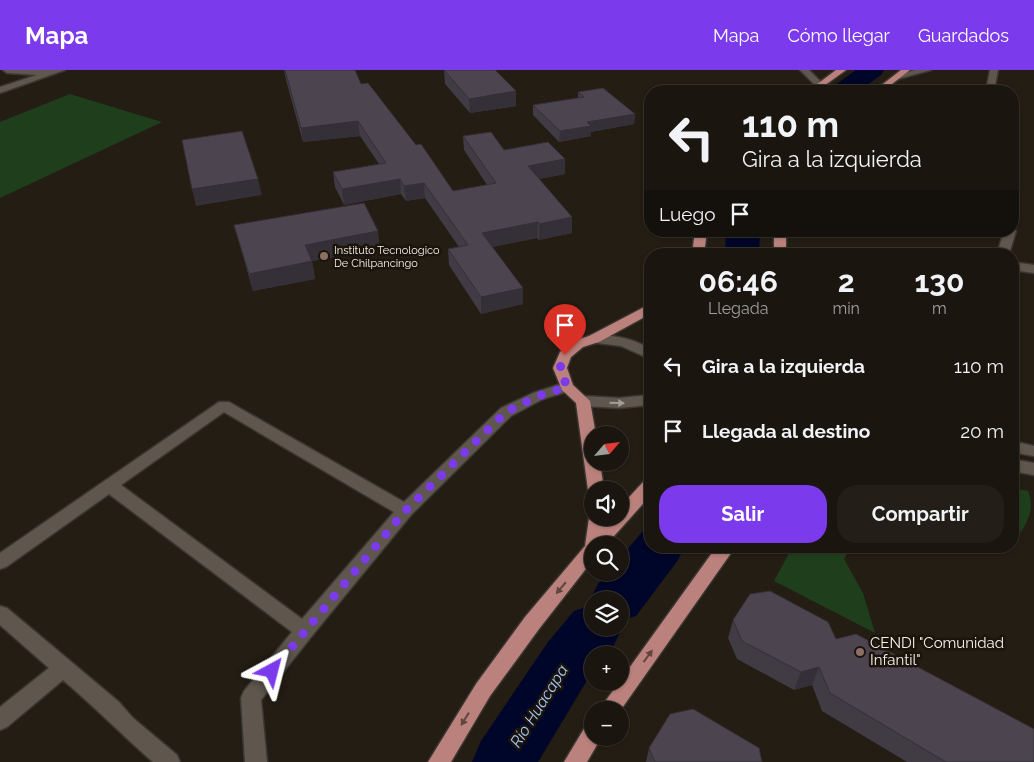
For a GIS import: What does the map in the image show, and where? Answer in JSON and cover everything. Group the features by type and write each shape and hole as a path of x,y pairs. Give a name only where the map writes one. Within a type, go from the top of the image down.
{"main road":[{"path":"820,85 842,70"},
{"path":"886,85 906,70"},
{"path":"595,481 583,401 567,387 560,368 565,355 578,344 594,339 644,311"},
{"path":"603,536 644,492"},
{"path":"615,701 722,553"},
{"path":"438,762 483,690 532,622 584,558"},
{"path":"575,762 585,746"}],"street":[{"path":"8,70 52,73"},
{"path":"0,90 61,70"},
{"path":"804,70 820,85"},
{"path":"898,76 928,70"},
{"path":"991,85 994,70"},
{"path":"1019,267 1034,269"},
{"path":"594,339 613,339 638,346 644,350"},
{"path":"256,762 251,698 304,631 405,511 506,412 538,396 567,387"},
{"path":"583,401 619,403 644,401"},
{"path":"0,562 224,405 405,511"},
{"path":"1019,447 1034,450"},
{"path":"1019,466 1034,469"},
{"path":"109,485 304,631"},
{"path":"0,614 112,709 126,725 169,762"},
{"path":"0,720 62,668"}],"green space":[{"path":"70,94 162,122 0,198 0,122"},
{"path":"1019,489 1028,491 1031,502 1027,522 1021,532 1019,531"},
{"path":"789,553 847,553 844,559 863,593 875,633 774,581"}],"building":[{"path":"285,70 355,70 361,84 368,83 416,145 421,144 453,191 496,183 463,136 491,132 504,150 548,142 565,159 528,166 572,217 482,233 523,288 481,297 448,249 468,245 424,183 404,186 400,179 342,189 333,172 386,163 358,121 301,128"},
{"path":"444,70 495,70 516,91 469,99"},
{"path":"603,88 635,114 587,122 591,126 560,131 533,105 584,97 578,92"},
{"path":"242,131 258,179 192,189 182,140"},
{"path":"364,203 378,231 305,245 312,261 249,274 234,225"},
{"path":"770,591 828,622 836,639 856,634 1034,729 1034,762 946,762 830,693 819,667 801,672 742,641 733,620 750,594"},
{"path":"693,709 759,748 762,762 655,762 649,748 670,714"}],"waterway":[{"name":"Río Huacapa","path":"851,85 872,70"},
{"name":"Río Huacapa","path":"742,248 743,237"},
{"name":"Río Huacapa","path":"624,591 654,553"},
{"name":"Río Huacapa","path":"503,762 568,660 588,636"}],"place":[{"name":"Instituto Tecnologico De Chilpancingo","path":"324,256"},
{"name":"CENDI \"Comunidad Infantil\"","path":"860,652"}],"route":[{"path":"272,671 405,511 506,412 538,396 567,387 560,368 565,355"}]}
